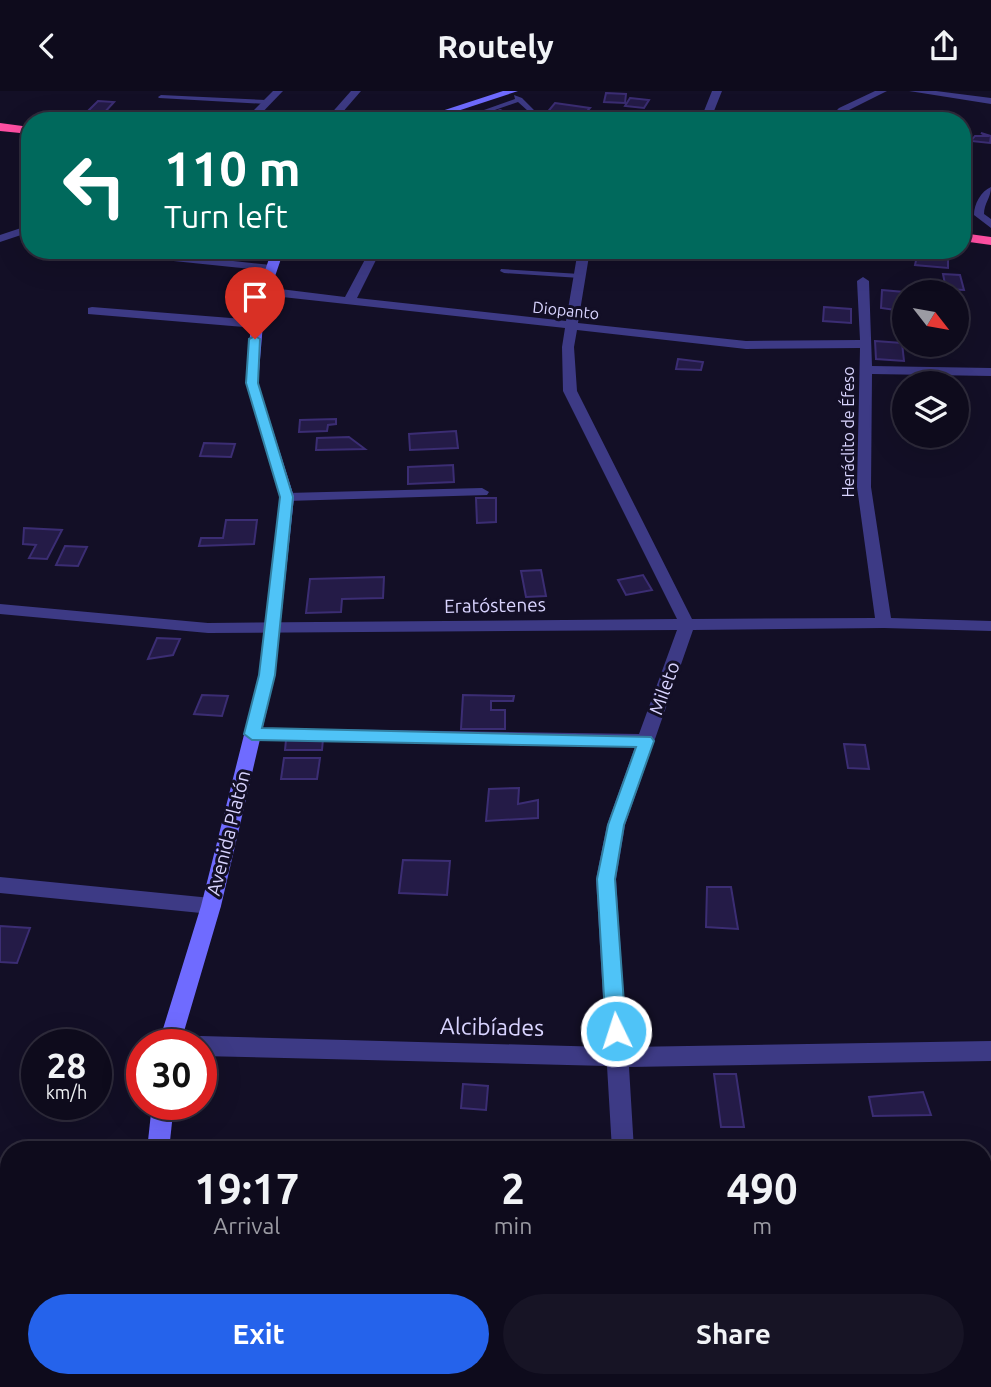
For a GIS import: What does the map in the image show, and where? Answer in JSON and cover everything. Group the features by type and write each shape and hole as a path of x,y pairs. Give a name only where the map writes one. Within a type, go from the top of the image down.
{"highway":[{"path":"0,118 21,121"},
{"path":"0,127 21,130"},
{"path":"971,238 991,241"},
{"path":"971,250 991,252"}],"street":[{"path":"257,112 278,91"},
{"path":"337,112 356,91"},
{"path":"709,112 717,91"},
{"path":"840,112 882,91"},
{"path":"914,91 991,101"},
{"path":"440,112 487,94 514,94"},
{"path":"991,190 979,206 979,215 991,225"},
{"path":"0,239 21,231"},
{"path":"184,259 271,268"},
{"name":"Avenida Platón","path":"174,1029 211,907 267,675 287,497 252,383 257,324 274,259"},
{"path":"349,300 370,259"},
{"path":"583,259 568,347 570,391 687,624"},
{"name":"Heráclito de Éfeso","path":"863,281 866,344 863,488 884,623"},
{"name":"Diopanto","path":"264,291 746,345 866,344"},
{"path":"92,311 257,324"},
{"path":"865,370 991,372"},
{"path":"287,497 482,492"},
{"name":"Eratóstenes","path":"0,609 208,628 884,623 991,626"},
{"name":"Mileto","path":"623,1141 606,879 616,825 687,624"},
{"path":"252,734 646,741"},
{"path":"0,885 211,907"},
{"name":"Alcibíades","path":"217,1046 618,1057 991,1051"},
{"path":"159,1141 161,1120"}],"lane":[{"path":"475,112 514,94 531,112"},
{"path":"161,97 266,102"},
{"path":"504,271 580,276"}],"building":[{"path":"606,93 626,94 625,103 604,102"},
{"path":"630,98 649,100 644,108 625,106"},
{"path":"98,101 114,102 105,112 87,112"},
{"path":"555,103 590,108 586,112 548,112"},
{"path":"981,133 991,136 990,143 971,141 975,136 986,136"},
{"path":"916,259 948,259 948,268 915,265"},
{"path":"943,274 960,275 961,280 944,280"},
{"path":"882,290 892,291 892,310 881,308"},
{"path":"824,307 851,309 851,323 823,321"},
{"path":"875,341 892,342 892,357 904,357 904,361 876,359"},
{"path":"678,359 703,362 701,370 676,369"},
{"path":"336,419 336,424 328,425 327,431 299,432 300,420"},
{"path":"456,431 458,448 410,450 409,434"},
{"path":"349,437 365,449 316,450 317,438"},
{"path":"204,443 235,444 231,457 200,456"},
{"path":"453,465 454,482 408,484 408,467"},
{"path":"476,498 496,498 496,522 477,523"},
{"path":"226,520 257,520 254,544 199,546 201,538 223,538"},
{"path":"24,528 62,530 47,559 29,558 36,545 23,544"},
{"path":"65,546 87,547 78,566 56,565"},
{"path":"541,570 546,596 526,597 521,571"},
{"path":"643,575 652,590 626,595 618,580"},
{"path":"384,577 383,598 342,599 341,612 306,613 310,579"},
{"path":"157,638 180,639 173,655 148,659"},
{"path":"202,695 228,696 222,716 194,714"},
{"path":"463,695 514,696 513,701 491,701 491,710 505,710 505,729 461,729"},
{"path":"323,739 322,750 285,750 286,740"},
{"path":"844,744 865,745 869,769 848,768"},
{"path":"284,758 320,758 317,779 281,779"},
{"path":"519,788 518,804 538,800 538,818 486,821 489,789"},
{"path":"403,860 450,861 447,895 399,893"},
{"path":"707,887 731,887 738,929 706,927"},
{"path":"0,926 30,928 17,963 0,962"},
{"path":"714,1074 736,1074 744,1127 721,1127"},
{"path":"463,1084 488,1086 486,1110 461,1108"},
{"path":"923,1092 931,1115 873,1116 869,1097"}],"route":[{"path":"255,339 252,383 287,497 267,675 252,734 646,741 616,825 609,851 606,879 616,1031"}]}
